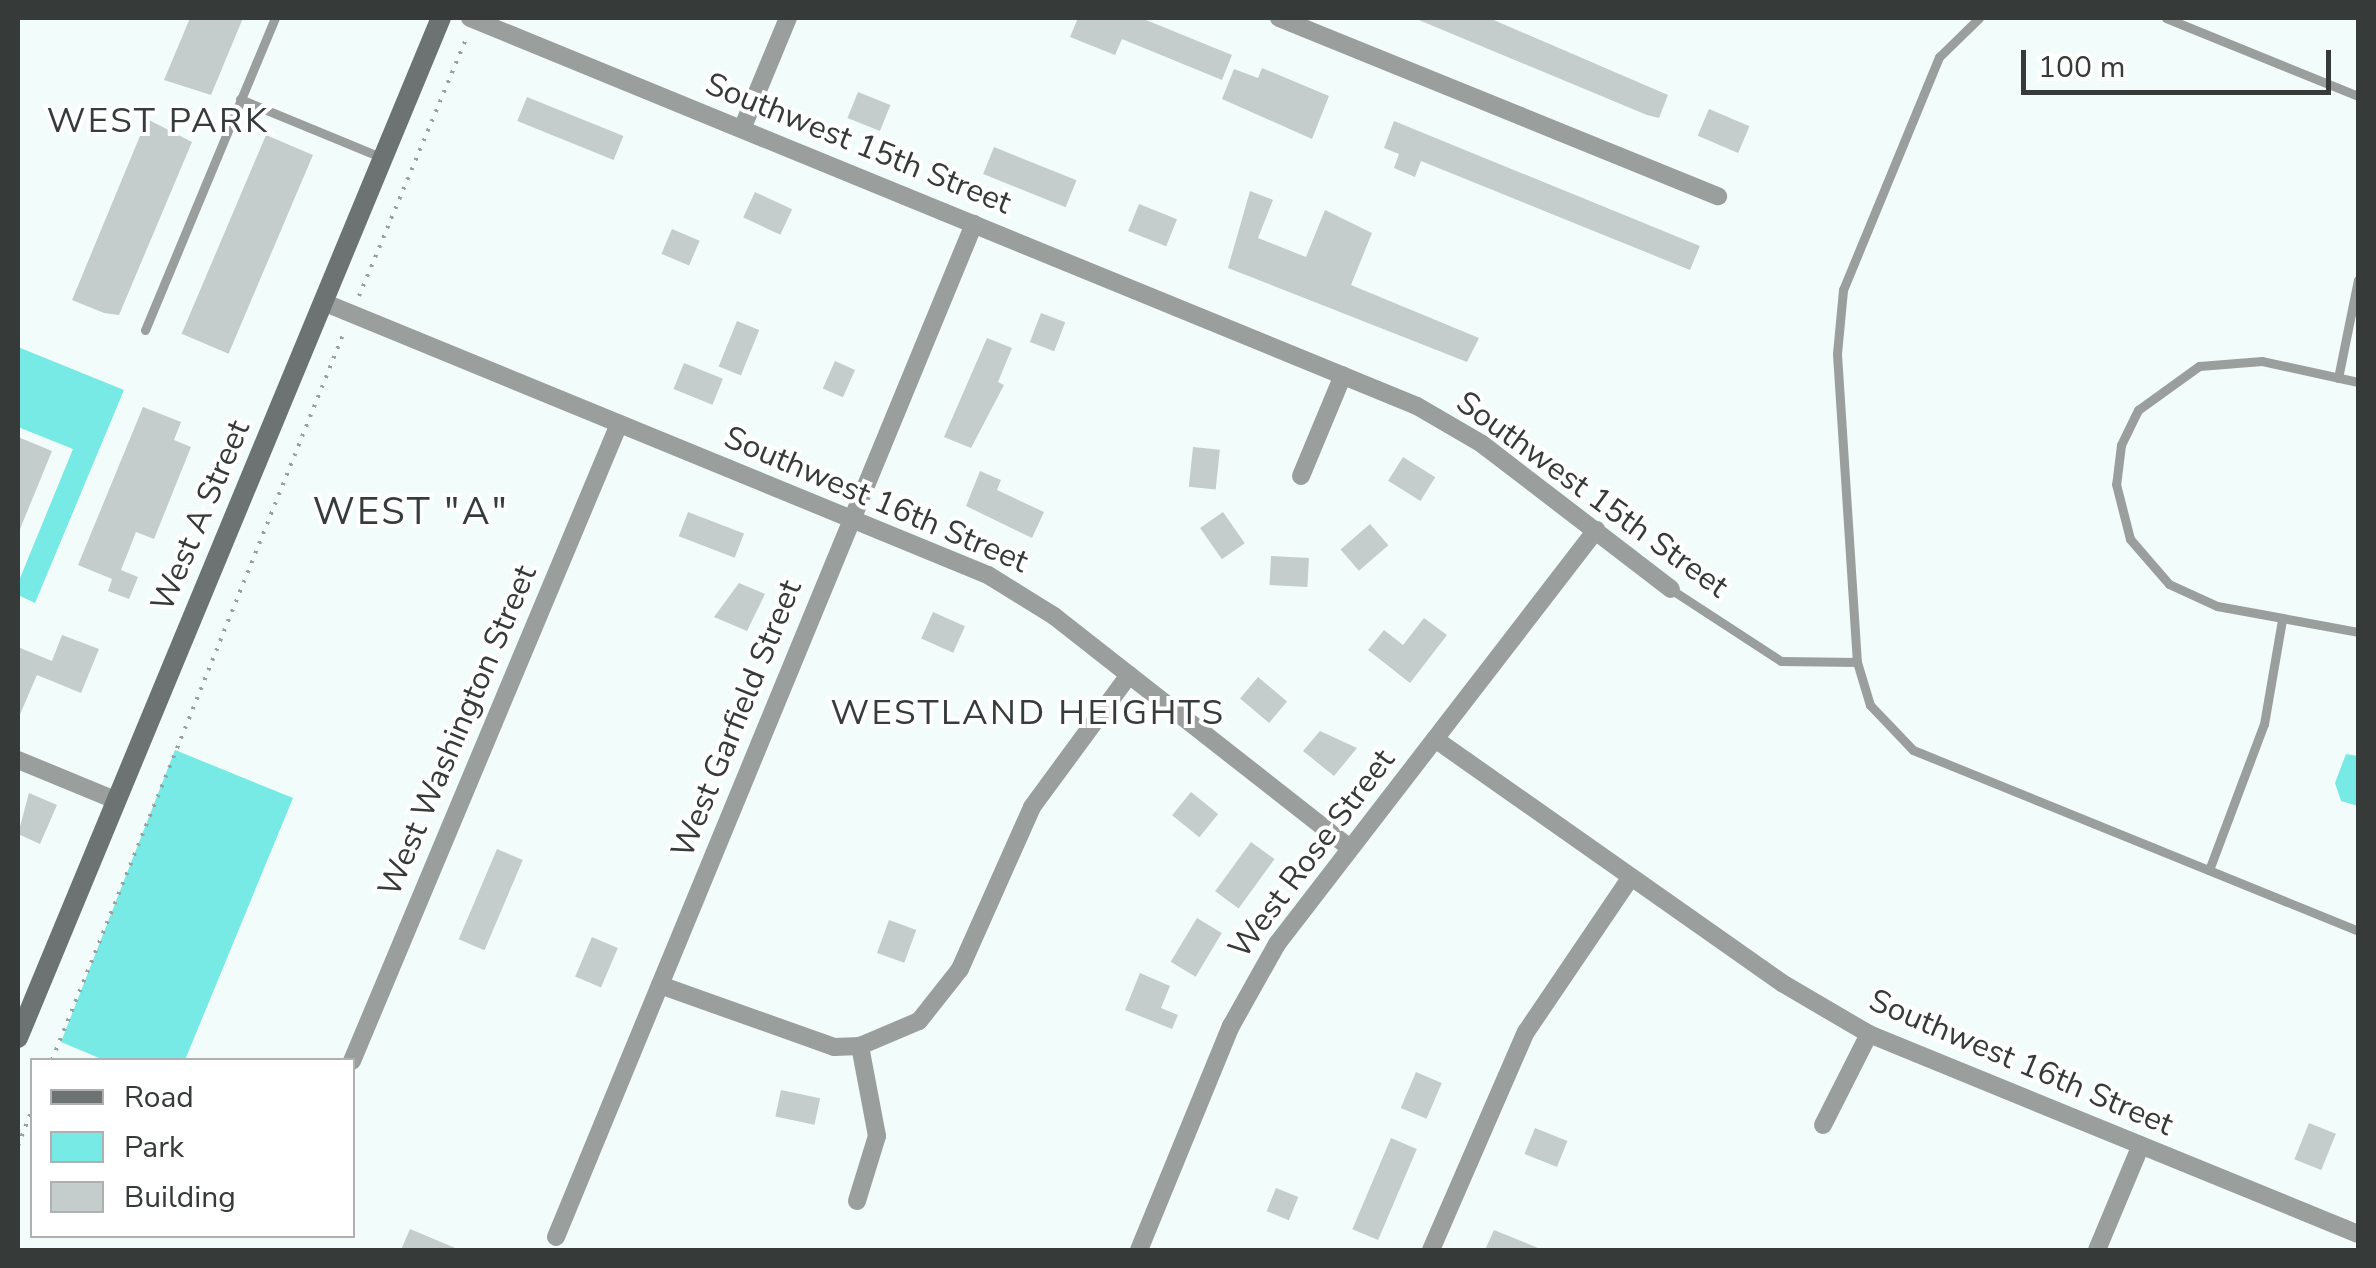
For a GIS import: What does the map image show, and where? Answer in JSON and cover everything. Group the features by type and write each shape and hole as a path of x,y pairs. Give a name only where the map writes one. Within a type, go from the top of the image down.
{"main road":[{"name":"West A Street","path":"18,1038 441,18"}],"street":[{"name":"Southwest 15th Street","path":"470,18 1343,375 1461,431 1671,589"},
{"path":"742,129 788,18"},
{"path":"1280,18 1718,196"},
{"name":"West Garfield Street","path":"556,1237 974,224"},
{"name":"Southwest 16th Street","path":"323,302 853,518 1022,594 1350,848"},
{"path":"1301,476 1343,375"},
{"name":"West Washington Street","path":"353,1058 619,424"},
{"name":"West Rose Street","path":"1139,1250 1252,984 1350,848 1596,530"},
{"path":"660,986 808,1043 860,1046 919,1020 940,1000 1032,807 1129,675"},
{"name":"Southwest 16th Street","path":"1435,739 1631,878 1869,1034 2140,1146 2356,1226"},
{"path":"18,760 115,800"},
{"path":"1431,1250 1526,1032 1631,878"},
{"path":"1822,1126 1869,1034"},
{"path":"857,1202 877,1136 860,1046"},
{"path":"2097,1250 2140,1146"}],"lane":[{"path":"145,330 276,18"},
{"path":"1979,18 1960,32 1927,81 1843,290 1837,354 1857,662 1870,705 1913,750 2358,931"},
{"path":"2166,18 2358,96"},
{"path":"240,99 383,158"},
{"path":"2338,378 2358,280"},
{"path":"2358,382 2262,361 2199,366 2156,391 2121,446 2122,514 2149,566 2193,597 2282,620 2358,632"},
{"name":"Southwest 15th Street","path":"1671,589 1781,661 1857,662"},
{"path":"2209,870 2264,724 2282,620"}],"path":[{"path":"53,1058 465,42"},
{"path":"18,1146 30,1114"}],"green space":[{"path":"18,347 124,390 35,603 18,595 18,583 73,449 18,427"},
{"path":"175,750 293,798 186,1058 99,1058 61,1042"},
{"path":"2346,754 2358,756 2358,806 2341,801 2335,783"}],"building":[{"path":"190,18 243,18 211,95 164,80"},
{"path":"1078,18 1141,18 1232,55 1222,80 1122,39 1115,55 1070,37"},
{"path":"1414,18 1489,18 1668,95 1659,118 1647,115"},
{"path":"1262,68 1329,96 1312,139 1222,99 1234,69 1258,78"},
{"path":"858,92 890,105 880,131 848,118"},
{"path":"527,97 623,136 614,160 517,121"},
{"path":"1709,109 1750,126 1738,153 1698,136"},
{"path":"147,119 192,142 119,315 104,313 72,300"},
{"path":"1394,121 1700,246 1690,270 1421,161 1415,177 1394,168 1399,154 1384,148"},
{"path":"266,135 313,155 229,354 182,334"},
{"path":"994,147 1077,180 1066,207 983,174"},
{"path":"1250,191 1273,200 1258,238 1306,257 1325,210 1372,233 1351,285 1479,338 1467,362 1228,268"},
{"path":"755,192 792,209 780,235 743,217"},
{"path":"1139,204 1177,219 1166,246 1128,231"},
{"path":"672,229 700,241 689,266 661,254"},
{"path":"1041,313 1065,322 1054,351 1030,342"},
{"path":"737,321 759,330 741,375 719,366"},
{"path":"987,338 1012,348 998,382 1004,385 971,448 944,437"},
{"path":"835,361 855,370 843,397 823,388"},
{"path":"684,363 723,379 712,405 674,389"},
{"path":"143,407 181,422 174,440 191,447 154,539 136,532 121,570 138,577 129,599 108,591 112,579 78,565"},
{"path":"18,437 52,451 18,534"},
{"path":"1193,447 1220,450 1216,490 1189,487"},
{"path":"1403,457 1435,477 1420,501 1388,481"},
{"path":"980,471 1001,480 997,490 1044,512 1032,538 966,506"},
{"path":"688,512 744,534 735,558 679,536"},
{"path":"1223,512 1245,543 1222,559 1200,528"},
{"path":"1370,524 1388,545 1359,571 1341,550"},
{"path":"1271,556 1309,558 1307,587 1269,585"},
{"path":"739,583 765,594 747,631 714,617"},
{"path":"933,612 965,626 953,653 921,638"},
{"path":"1424,618 1447,635 1410,683 1368,650 1384,630 1403,645"},
{"path":"62,635 99,649 81,693 37,675 18,719 18,647 52,661"},
{"path":"1258,677 1287,701 1269,723 1240,698"},
{"path":"1320,731 1357,748 1334,776 1303,751"},
{"path":"1191,792 1218,814 1199,837 1172,815"},
{"path":"29,793 57,805 40,844 18,834"},
{"path":"1251,842 1274,859 1239,908 1215,891"},
{"path":"497,849 523,860 484,950 459,939"},
{"path":"1197,918 1222,933 1196,977 1171,962"},
{"path":"889,920 916,930 904,963 877,953"},
{"path":"592,937 618,948 601,988 575,977"},
{"path":"1140,973 1170,986 1161,1008 1178,1015 1172,1029 1125,1010"},
{"path":"1416,1072 1442,1083 1427,1119 1401,1108"},
{"path":"781,1090 820,1098 815,1125 775,1116"},
{"path":"2309,1123 2336,1134 2321,1170 2294,1159"},
{"path":"1535,1128 1567,1141 1557,1167 1525,1154"},
{"path":"1391,1138 1417,1149 1378,1240 1352,1229"},
{"path":"1276,1188 1298,1197 1289,1220 1267,1211"},
{"path":"410,1229 460,1250 401,1250"},
{"path":"1494,1230 1543,1250 1485,1250"}],"district":[{"name":"WEST PARK","path":"158,121"},
{"name":"WEST \"A\"","path":"411,512"},
{"name":"WESTLAND HEIGHTS","path":"1028,713"}]}
